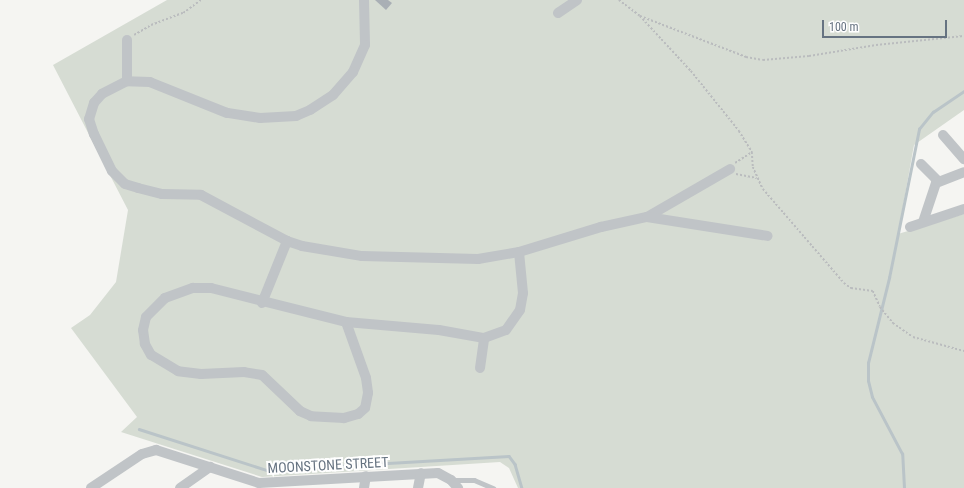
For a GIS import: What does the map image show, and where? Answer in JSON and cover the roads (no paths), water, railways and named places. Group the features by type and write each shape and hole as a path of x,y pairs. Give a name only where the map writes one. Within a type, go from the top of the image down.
{"street":[{"path":"364,0 365,45 353,72 333,95 310,110 296,116 281,118 242,116 215,110 162,86 127,81 102,94 90,111 94,134 116,176 125,184 162,194 201,195 287,240 302,246 362,256 478,259 519,252 594,229 647,217 730,169"},
{"path":"558,13 577,0"},
{"path":"127,40 127,81"},
{"path":"943,135 964,159"},
{"path":"921,164 938,182"},
{"path":"923,222 938,182 964,172"},
{"path":"910,227 964,209"},
{"path":"647,217 768,236"},
{"path":"262,303 287,240"},
{"path":"346,322 366,378 368,393 366,408 358,414 344,418 312,416 300,411 262,375 244,372 201,374 178,371 151,355 145,344 143,330 146,317 154,307 175,293 193,288 211,288 262,303 346,322 439,330 484,338 506,330 520,310 523,293 519,252"},
{"path":"480,368 484,338"},
{"name":"MOONSTONE STREET","path":"91,488 142,454 151,450 210,467 258,485 312,484 366,476 421,473 438,473 455,484"},
{"path":"180,488 210,467"},
{"path":"418,488 421,473"},
{"path":"364,488 366,476"}],"lane":[{"path":"455,484 474,480 493,488"}],"waterway":[{"path":"904,488 902,454 872,397 868,381 868,363 889,278 919,129 933,112 964,91"},
{"path":"139,429 267,470 509,456 515,464 522,488"}]}
